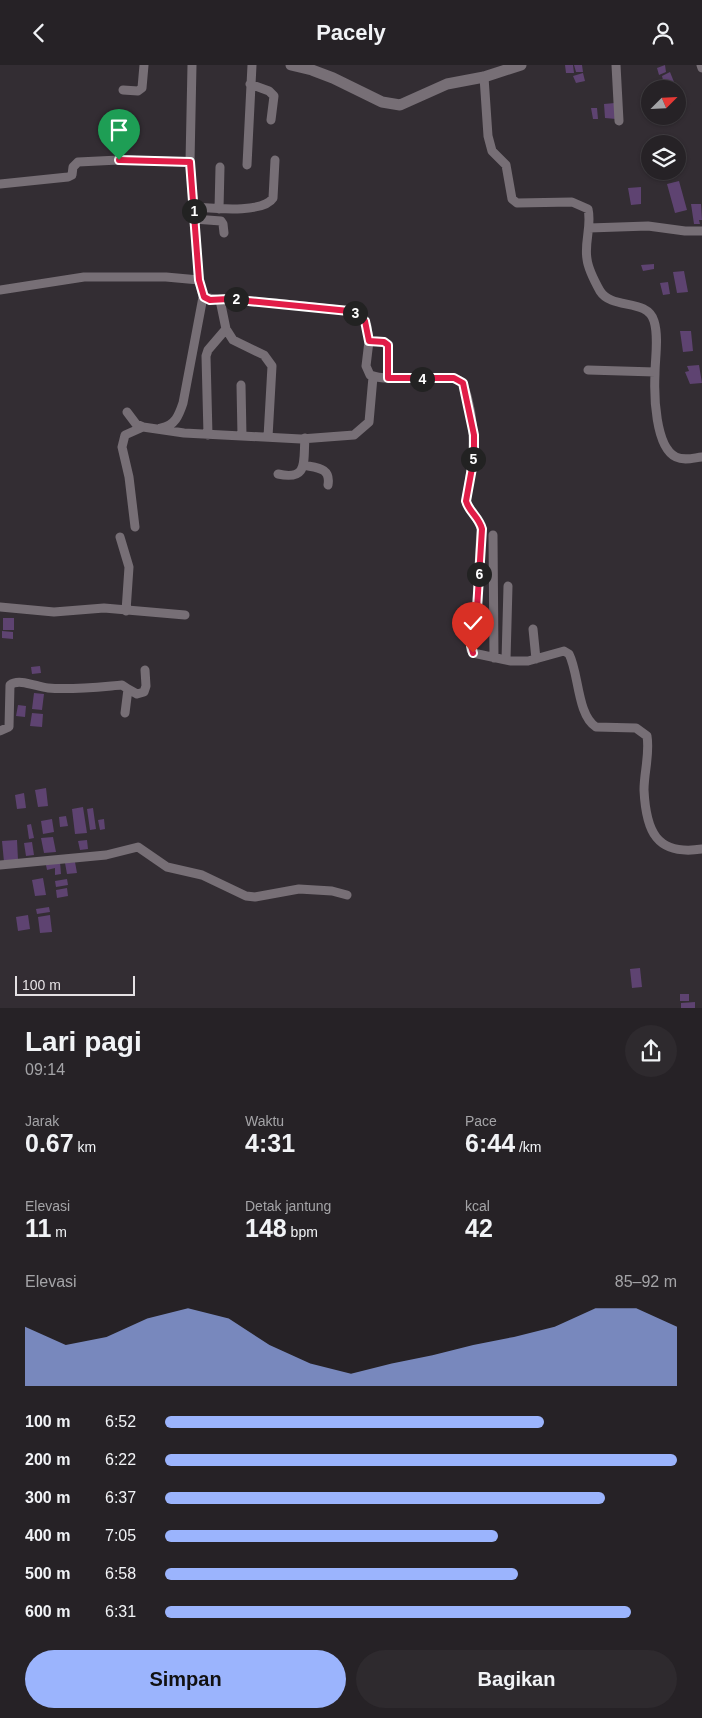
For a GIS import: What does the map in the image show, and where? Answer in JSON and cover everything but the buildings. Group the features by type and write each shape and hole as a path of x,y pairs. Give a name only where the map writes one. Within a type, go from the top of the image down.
{"street":[{"path":"123,90 138,91 142,88 144,65"},
{"path":"158,429 165,428 173,423 181,409 204,297 199,280 190,162 192,65"},
{"path":"247,165 252,65"},
{"path":"291,65 333,78 391,105 400,105 416,99 446,84 484,77 522,65"},
{"path":"616,65 618,121"},
{"path":"484,77 488,136 492,151 506,165 509,189 514,202 572,201 588,209 589,228 586,258 600,290 606,297 623,304 642,307 648,311 654,321 656,353 654,398 660,429 667,450 674,456 682,459 702,457"},
{"path":"250,84 270,91 274,96 271,120"},
{"path":"0,184 68,177 72,175 74,167 78,162 119,160 190,162"},
{"path":"193,207 238,209 267,205 274,198 275,160"},
{"path":"219,209 220,167"},
{"path":"194,219 221,221 224,233"},
{"path":"589,228 648,226 685,231 702,231"},
{"path":"0,290 84,277 166,277 199,280"},
{"path":"127,412 136,424 143,427 208,435 305,438 354,435 365,428 369,422 373,377 366,366 369,341 365,321 349,311 204,297"},
{"path":"220,300 226,329 233,341 264,355 272,366 268,437"},
{"path":"208,435 206,356 208,350 226,329"},
{"path":"369,341 384,342 388,345 388,378"},
{"path":"588,370 654,372"},
{"path":"373,377 454,378 463,383 474,435 474,457 466,501 480,522 482,529 476,625 471,650 473,653 506,660 536,659 560,652 567,652 571,657 583,707 592,724 596,727 636,728 645,733 648,741 644,790 653,831 658,841 671,849 688,851 702,849"},
{"path":"241,385 242,436"},
{"path":"135,527 129,477 122,447 125,435 143,427"},
{"path":"278,474 291,477 296,476 302,469 305,438"},
{"path":"303,465 325,469 329,478 328,485"},
{"path":"493,535 494,657"},
{"path":"120,537 129,567 126,611"},
{"path":"506,660 508,586"},
{"path":"0,607 54,612 104,609 185,615"},
{"path":"533,629 536,659"},
{"path":"0,731 9,727 10,685 13,683 48,688 122,685 137,694 144,692 146,686 145,670"},
{"path":"125,713 128,689"},
{"path":"0,865 106,855 138,847 167,867 202,875 246,896 255,897 300,889 332,891 347,895"}],"route":[{"path":"119,160 190,162 199,280 200,289 204,297 210,300 228,299 276,303 356,313 365,321 369,341 384,342 388,345 388,378 454,378 459,379 463,383 474,435 474,457 466,501 480,522 482,529 476,625 471,646 473,653"}]}
